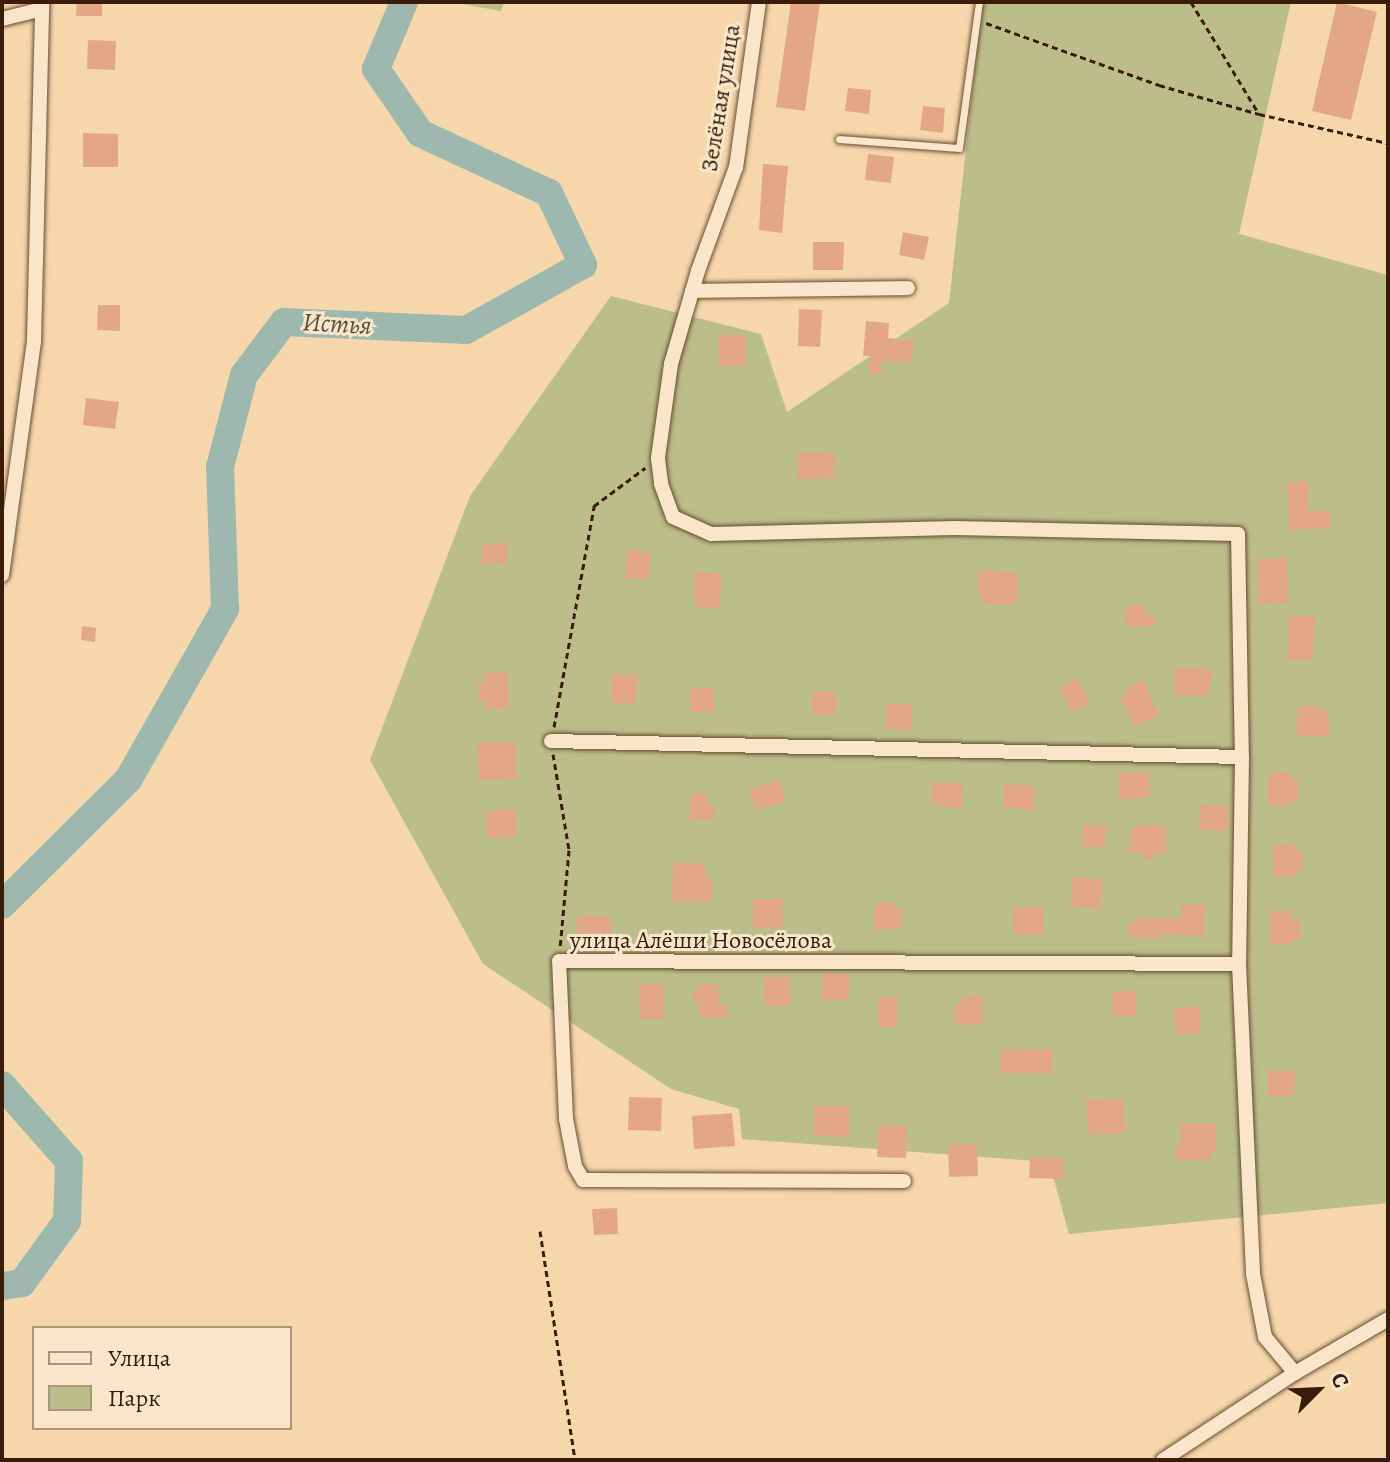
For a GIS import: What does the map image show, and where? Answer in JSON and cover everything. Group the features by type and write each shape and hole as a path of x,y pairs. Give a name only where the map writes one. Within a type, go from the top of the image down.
{"street":[{"name":"Зелёная улица","path":"658,458 671,364 692,291 736,167 759,2"},
{"path":"2,19 42,5 34,341 10,540 2,575"},
{"path":"692,291 908,288"},
{"path":"658,458 661,484 673,517 711,534 954,528 1238,534 1242,757 1239,964 1253,1274 1265,1337 1295,1373"},
{"path":"551,741 1242,757"},
{"name":"улица Алёши Новосёлова","path":"904,1181 583,1180 575,1166 566,1119 559,961 1239,964"},
{"path":"1163,1460 1295,1373 1388,1319"}],"lane":[{"path":"839,139 959,148 979,2"}],"path":[{"path":"1191,2 1259,114"},
{"path":"975,19 1159,85 1259,114 1388,143"},
{"path":"559,961 569,850 551,741 594,506 658,458"},
{"path":"540,1231 575,1460"}],"green space":[{"path":"451,2 504,2 501,11"},
{"path":"1291,2 1239,234 1388,275 1388,1203 1069,1234 1049,1162 742,1139 739,1109 671,1089 483,964 370,760 470,496 611,296 761,334 787,412 949,303 982,3"}],"building":[{"path":"77,2 102,2 102,16 76,16"},
{"path":"791,2 820,2 805,111 776,107"},
{"path":"1337,2 1377,12 1351,120 1312,111"},
{"path":"88,40 116,41 115,70 87,69"},
{"path":"848,88 871,90 869,114 845,111"},
{"path":"923,106 945,108 943,133 920,130"},
{"path":"83,133 118,134 118,167 83,167"},
{"path":"868,154 894,157 891,183 865,180"},
{"path":"763,164 788,166 782,233 759,230"},
{"path":"903,232 929,237 924,260 899,255"},
{"path":"813,242 844,242 843,270 813,270"},
{"path":"98,305 120,305 120,331 97,330"},
{"path":"799,309 822,310 820,347 798,346"},
{"path":"866,321 889,323 888,338 914,340 912,363 882,361 881,374 869,374 870,356 863,356"},
{"path":"718,335 745,335 745,366 719,365"},
{"path":"86,398 119,402 115,429 83,425"},
{"path":"798,452 835,453 834,478 797,480"},
{"path":"1308,481 1309,511 1330,510 1330,528 1289,530 1287,482"},
{"path":"507,543 508,564 482,565 482,544"},
{"path":"627,550 650,551 649,579 625,578"},
{"path":"1287,558 1288,603 1258,604 1257,559"},
{"path":"978,570 1018,573 1018,599 1008,606 985,604 978,593"},
{"path":"695,572 721,573 720,608 695,607"},
{"path":"1126,605 1146,606 1145,614 1155,615 1154,627 1125,626"},
{"path":"1288,616 1315,616 1313,660 1288,660"},
{"path":"82,626 96,628 95,642 81,640"},
{"path":"1175,668 1213,669 1208,696 1174,695"},
{"path":"508,672 509,708 485,709 485,701 479,701 478,684 484,684 483,673"},
{"path":"612,674 637,675 635,704 611,703"},
{"path":"1077,678 1090,703 1071,712 1059,688"},
{"path":"1143,680 1160,716 1134,727 1120,697 1128,694 1126,688"},
{"path":"690,688 714,688 714,712 690,712"},
{"path":"812,691 836,691 836,715 812,715"},
{"path":"887,703 913,705 911,731 885,729"},
{"path":"1298,706 1319,706 1319,711 1328,711 1329,736 1297,736"},
{"path":"515,742 517,779 478,780 477,743"},
{"path":"1290,772 1290,779 1298,779 1298,801 1290,801 1290,805 1268,806 1268,773"},
{"path":"1119,773 1150,773 1149,797 1119,800"},
{"path":"780,780 786,802 755,810 750,788"},
{"path":"932,782 963,783 962,809 931,804"},
{"path":"1004,784 1035,785 1034,811 1003,806"},
{"path":"690,793 708,793 708,806 715,806 715,820 690,820"},
{"path":"1200,804 1228,806 1227,831 1199,829"},
{"path":"516,809 517,837 487,838 486,811"},
{"path":"1144,824 1167,827 1166,853 1153,853 1153,860 1143,859 1143,853 1130,853 1131,827"},
{"path":"1082,825 1106,825 1105,847 1082,847"},
{"path":"1273,844 1295,844 1295,850 1303,850 1303,872 1295,872 1295,877 1273,877"},
{"path":"674,862 704,864 707,879 712,879 712,901 671,902"},
{"path":"1073,877 1103,879 1100,909 1071,907"},
{"path":"753,899 783,899 783,928 753,928"},
{"path":"874,903 895,903 895,909 902,909 902,928 874,930"},
{"path":"1181,904 1205,905 1204,936 1158,934 1158,940 1128,936 1129,922 1135,922 1135,918 1180,919"},
{"path":"1043,906 1044,934 1014,935 1012,908"},
{"path":"1270,911 1291,911 1291,918 1300,918 1300,940 1292,940 1292,944 1270,945"},
{"path":"577,916 611,916 610,944 576,944"},
{"path":"822,973 850,974 848,1001 821,999"},
{"path":"764,977 790,977 790,1006 764,1005"},
{"path":"639,984 663,984 664,1019 640,1020"},
{"path":"699,984 719,984 719,1005 727,1006 727,1018 698,1017 699,1003 693,1002 693,990 699,990"},
{"path":"1136,991 1136,1016 1113,1016 1112,992"},
{"path":"961,996 983,996 983,1025 954,1024 955,1003 961,1003"},
{"path":"878,997 898,997 896,1027 878,1027"},
{"path":"1200,1007 1201,1033 1175,1034 1175,1008"},
{"path":"1000,1049 1053,1050 1052,1073 1000,1073"},
{"path":"1267,1070 1295,1071 1294,1096 1267,1096"},
{"path":"629,1097 662,1098 661,1131 628,1130"},
{"path":"1123,1099 1125,1133 1088,1135 1086,1100"},
{"path":"814,1106 850,1107 849,1137 813,1135"},
{"path":"732,1113 735,1146 694,1149 692,1116"},
{"path":"1180,1123 1216,1123 1216,1148 1211,1160 1176,1161 1176,1146 1181,1146"},
{"path":"878,1125 907,1126 906,1158 877,1157"},
{"path":"977,1144 978,1176 949,1177 948,1145"},
{"path":"1030,1157 1064,1158 1063,1179 1029,1178"},
{"path":"617,1208 618,1234 594,1235 592,1209"}],"waterway":[{"name":"Истья","path":"2,905 128,780 225,609 220,467 244,375 284,322 466,330 583,265 549,193 420,133 376,69 404,2"},
{"name":"Истья","path":"2,1085 69,1161 67,1221 22,1283 2,1286"}]}
